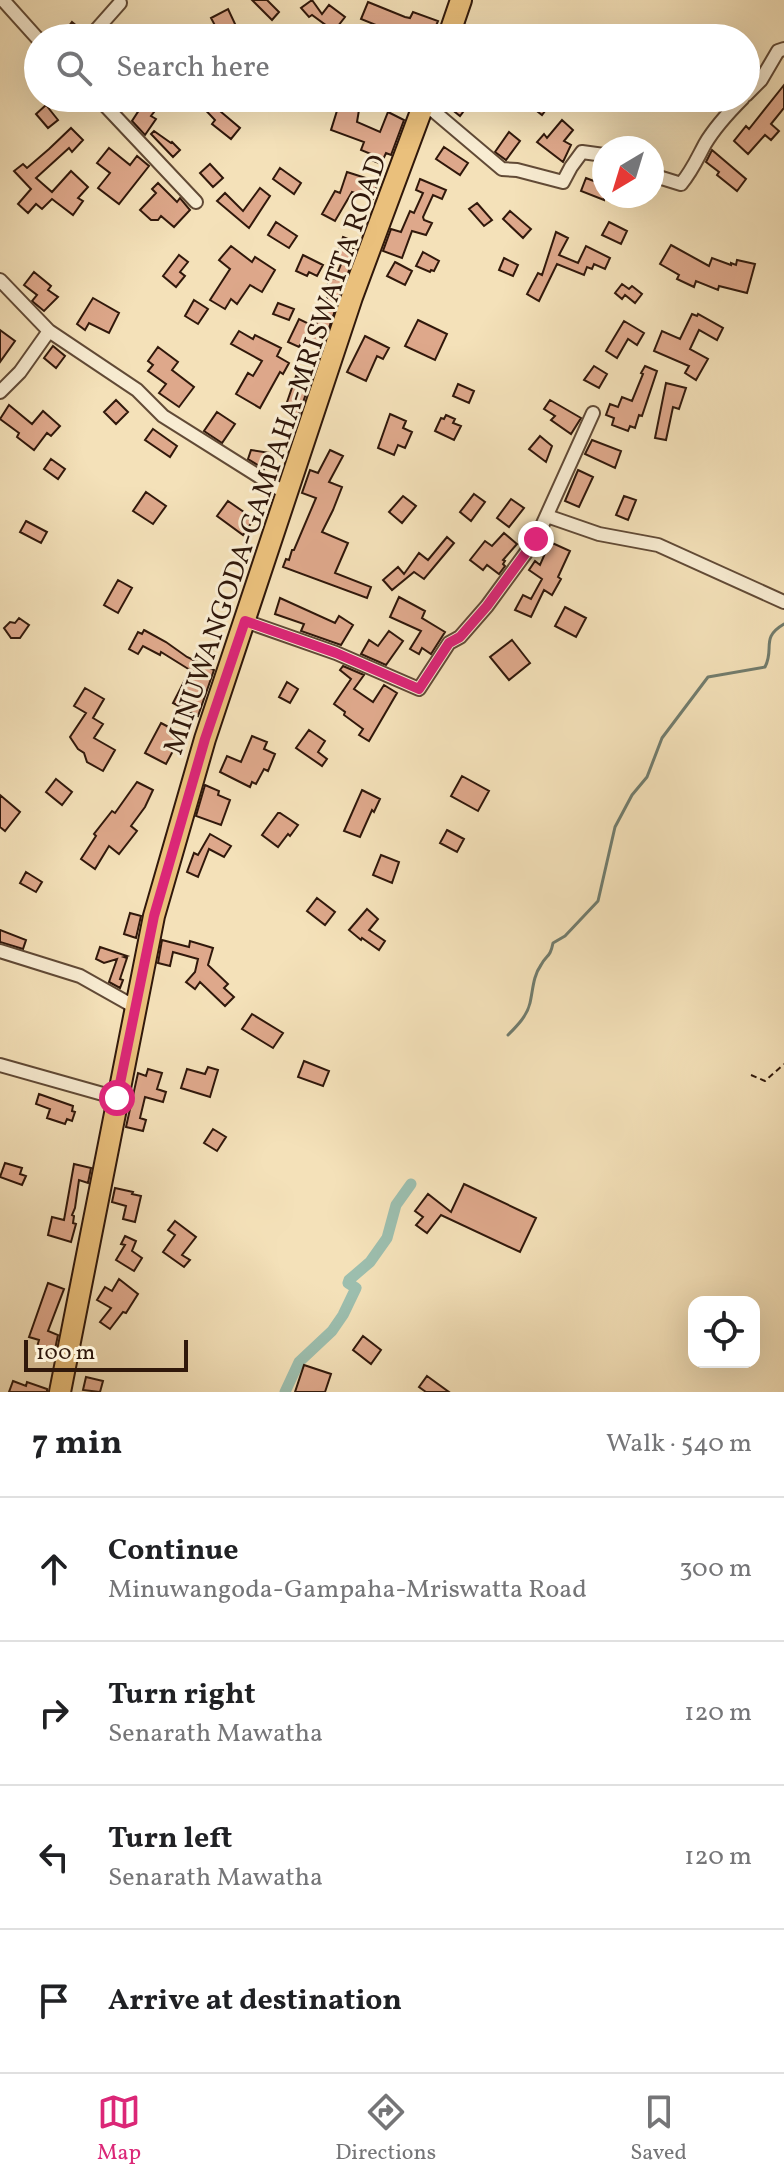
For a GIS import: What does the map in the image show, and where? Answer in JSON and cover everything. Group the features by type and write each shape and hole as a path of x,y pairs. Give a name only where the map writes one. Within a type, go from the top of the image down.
{"main road":[{"path":"453,24 461,0"},
{"name":"MINUWANGODA-GAMPAHA-MRISWATTA ROAD","path":"60,1392 135,1007 162,887 205,739 352,297 421,112"}],"street":[{"path":"3,0 25,24"},
{"path":"101,24 120,3"},
{"path":"760,81 778,51 784,49"},
{"path":"111,112 196,202"},
{"path":"437,112 502,169 563,182 582,152 592,153"},
{"path":"664,179 681,184 694,169 719,123 730,112"},
{"path":"0,280 49,331 137,390 163,416 287,494"},
{"path":"0,392 20,372 49,331"},
{"path":"245,621 336,653 419,689 449,643 460,637 536,539 593,413"},
{"path":"547,516 599,534 658,545 784,602"},
{"path":"0,951 80,976 135,1007"},
{"path":"0,1065 117,1098"}],"path":[{"path":"751,1075 765,1081 784,1064"}],"building":[{"path":"252,0 267,0 279,12 272,20"},
{"path":"312,0 322,14 329,5 345,17 340,24 324,24 312,15 309,17 301,8"},
{"path":"368,2 405,17 410,18 413,12 438,21 437,24 374,24 361,19"},
{"path":"228,9 235,24 214,24 211,18"},
{"path":"784,85 784,108 771,124 779,131 771,140 765,135 748,154 734,141 746,126 749,129"},
{"path":"52,112 58,120 48,128 36,114"},
{"path":"138,112 154,112 151,116 156,119 145,135 132,121"},
{"path":"207,112 221,112 240,128 231,139 212,124 215,120"},
{"path":"337,112 359,112 357,122 380,132 388,112 404,120 391,155 386,153 381,164 369,159 371,154 361,150 364,142 331,130"},
{"path":"562,120 573,130 564,141 571,145 563,162 537,142 544,134 547,138"},
{"path":"71,128 83,140 72,152 69,148 36,178 52,192 71,171 88,187 78,198 83,201 73,215 52,199 42,209 36,204 28,213 18,204 31,189 14,171 23,164 27,168"},
{"path":"154,131 180,150 173,157 151,134"},
{"path":"509,132 520,141 506,160 495,152"},
{"path":"444,147 468,163 460,175 436,159"},
{"path":"109,148 130,165 137,156 149,166 119,204 98,188 110,173 97,163"},
{"path":"712,150 746,179 737,191 706,162"},
{"path":"210,164 223,178 213,187 200,173"},
{"path":"280,168 301,183 294,194 273,179"},
{"path":"347,172 378,182 373,199 352,192 335,221 322,214 335,191 340,193"},
{"path":"586,178 592,180 592,195 581,191"},
{"path":"420,179 446,190 442,199 433,195 423,217 432,223 426,235 412,231 402,258 383,251 391,229 401,232 410,211 414,213 423,193 416,190"},
{"path":"158,183 177,202 180,198 190,210 174,227 161,216 158,220 151,220 140,210 156,193 152,189"},
{"path":"260,188 270,196 249,228 217,201 225,193 243,211"},
{"path":"477,203 492,220 484,226 469,209"},
{"path":"510,211 531,229 523,238 503,219"},
{"path":"276,222 297,236 289,248 268,235"},
{"path":"609,222 627,231 621,244 602,235"},
{"path":"556,232 568,238 559,255 578,263 586,246 610,258 605,269 594,264 592,269 587,267 584,275 557,264 539,301 527,294 538,273 542,275"},
{"path":"343,237 353,241 351,248 356,250 322,348 303,340 299,347 288,342 299,319 315,327 331,289 327,287 330,277 335,279 342,262 335,260"},
{"path":"671,245 709,266 712,258 731,265 736,265 737,260 755,264 747,293 719,286 718,290 696,281 694,287 677,279 679,275 660,264"},
{"path":"231,246 252,262 255,257 275,270 262,292 250,285 237,304 231,299 225,309 210,300 230,269 219,260"},
{"path":"423,252 439,261 434,271 416,266"},
{"path":"179,255 188,262 180,272 185,276 176,287 163,276"},
{"path":"303,255 323,265 317,276 296,271"},
{"path":"504,258 518,265 513,276 499,270"},
{"path":"395,262 412,271 405,285 387,276"},
{"path":"34,272 51,286 48,290 58,297 44,311 32,301 37,295 24,285"},
{"path":"622,284 629,289 632,286 642,294 635,303 625,295 622,299 615,293"},
{"path":"93,298 119,313 109,333 89,323 85,330 77,324"},
{"path":"194,300 208,309 198,324 185,316"},
{"path":"278,303 294,309 289,320 273,314"},
{"path":"692,314 698,314 723,328 717,340 699,330 690,349 708,359 696,380 685,373 689,366 654,351 662,331 680,339"},
{"path":"418,320 447,334 435,360 405,346"},
{"path":"624,321 644,333 637,345 628,339 617,358 606,351"},
{"path":"0,330 15,341 0,362"},
{"path":"239,331 281,348 277,356 289,363 283,374 280,372 260,408 236,394 248,373 253,376 262,361 231,344"},
{"path":"365,336 389,348 383,359 377,356 366,381 347,372"},
{"path":"53,346 65,356 56,368 44,358"},
{"path":"158,347 178,362 172,370 194,387 179,407 159,393 166,384 148,371 153,365 148,361"},
{"path":"594,366 607,374 599,388 584,380"},
{"path":"645,366 657,371 642,416 639,415 635,428 630,426 628,431 612,425 614,418 606,415 610,404 618,407 622,397 632,401"},
{"path":"296,376 310,382 298,417 284,411"},
{"path":"666,383 686,388 679,409 673,407 666,440 655,438"},
{"path":"458,384 474,391 469,403 453,396"},
{"path":"116,400 128,412 116,424 104,412"},
{"path":"550,400 581,418 571,434 551,420 555,416 544,409"},
{"path":"9,405 32,424 43,411 60,426 51,436 47,433 34,450 17,437 19,433 0,419"},
{"path":"217,412 235,424 222,443 204,431"},
{"path":"390,414 406,421 403,428 412,432 405,448 398,445 394,455 378,448"},
{"path":"446,415 461,426 454,440 435,431 441,418 444,419"},
{"path":"153,429 177,446 170,457 145,440"},
{"path":"540,436 552,446 546,462 529,449"},
{"path":"592,440 621,451 615,468 585,454"},
{"path":"251,450 270,453 264,469 248,459"},
{"path":"330,450 343,456 329,482 342,487 322,532 348,543 335,573 371,587 367,598 283,567 294,550 316,498 302,493 310,470 318,473"},
{"path":"51,459 65,469 58,479 44,469"},
{"path":"578,470 593,477 579,507 565,501"},
{"path":"146,492 166,506 153,524 133,511"},
{"path":"474,494 485,502 471,521 460,512"},
{"path":"403,496 416,506 402,523 389,512"},
{"path":"624,496 636,500 628,520 616,515"},
{"path":"511,499 524,508 509,527 497,518"},
{"path":"228,501 254,519 243,535 217,516"},
{"path":"26,521 47,532 41,543 20,532"},
{"path":"504,533 517,544 503,560 505,566 499,574 487,565 483,570 470,560 485,541 492,546"},
{"path":"447,537 454,543 424,579 414,572 392,590 383,580 398,567 404,574 419,553 428,560"},
{"path":"550,542 570,551 552,595 544,590 531,617 515,610 523,595 531,599 542,579 529,570 535,561 540,565"},
{"path":"118,580 132,588 118,613 104,605"},
{"path":"399,597 425,611 422,618 445,632 431,654 422,648 419,654 410,649 421,631 390,617"},
{"path":"280,598 335,623 339,616 353,625 341,645 301,631 304,624 275,614"},
{"path":"565,607 586,618 576,637 555,626"},
{"path":"19,618 29,625 20,638 11,638 4,628"},
{"path":"144,630 214,670 198,716 173,703 190,670 161,652 160,655 143,646 138,654 129,649 138,632 142,634"},
{"path":"389,631 403,641 386,665 361,654 369,640 378,646"},
{"path":"512,640 530,663 509,680 490,657"},
{"path":"343,666 364,675 354,689 373,702 384,685 397,693 369,741 359,735 363,729 334,704 351,679 340,670"},
{"path":"287,682 298,689 290,703 279,697"},
{"path":"85,688 104,699 93,718 103,724 94,738 115,750 103,771 87,762 84,753 70,737 86,713 74,706"},
{"path":"161,723 182,734 166,764 145,753"},
{"path":"309,730 325,741 318,752 327,759 322,766 296,748"},
{"path":"252,736 267,742 264,749 275,754 268,771 264,769 256,784 252,782 250,787 220,772 227,756 241,762"},
{"path":"462,776 489,791 478,811 451,796"},
{"path":"56,779 72,792 62,805 46,792"},
{"path":"137,782 153,790 131,826 137,831 119,854 109,846 95,869 81,859 96,836 94,834 112,811 115,813"},
{"path":"205,785 230,800 221,825 196,816"},
{"path":"362,790 380,799 360,837 344,831"},
{"path":"0,795 20,812 5,831 0,827"},
{"path":"278,813 298,825 278,847 262,835"},
{"path":"447,830 464,839 457,852 440,843"},
{"path":"210,834 231,846 224,857 209,849 198,877 187,872 194,853 198,855"},
{"path":"381,855 399,862 392,883 373,875"},
{"path":"26,872 42,882 36,892 20,883"},
{"path":"317,898 335,912 325,925 307,911"},
{"path":"367,909 378,919 369,930 385,941 379,950 349,930"},
{"path":"130,913 141,916 136,938 124,934"},
{"path":"0,930 26,940 23,949 0,942"},
{"path":"162,940 189,947 190,941 213,948 208,965 228,984 224,988 234,997 225,1006 200,982 195,989 186,982 195,972 198,959 173,952 170,966 158,963"},
{"path":"100,947 127,956 124,957 127,958 120,988 109,982 117,959 104,963 96,959"},
{"path":"252,1014 283,1033 273,1048 242,1029"},
{"path":"304,1061 329,1071 323,1086 298,1077"},
{"path":"208,1067 218,1070 210,1097 181,1088 187,1069 205,1074"},
{"path":"148,1069 162,1073 157,1089 166,1092 163,1102 145,1097 140,1118 146,1120 143,1131 126,1127 138,1073 146,1076"},
{"path":"39,1094 73,1106 72,1121 67,1119 65,1124 47,1118 50,1109 36,1104"},
{"path":"213,1129 226,1137 217,1151 204,1143"},
{"path":"5,1163 22,1168 20,1174 26,1176 22,1185 0,1177"},
{"path":"74,1164 91,1168 88,1183 79,1180 72,1215 76,1224 71,1242 48,1235 52,1217 64,1220"},
{"path":"464,1184 536,1218 520,1252 441,1215 427,1233 416,1225 423,1217 415,1211 428,1194 451,1212"},
{"path":"115,1188 141,1196 135,1222 123,1219 126,1206 112,1202"},
{"path":"175,1221 196,1237 182,1255 190,1260 184,1267 163,1252 175,1235 168,1230"},
{"path":"125,1236 136,1241 132,1251 142,1258 134,1271 116,1260 125,1245 121,1244"},
{"path":"119,1279 138,1294 126,1313 123,1312 110,1329 100,1322 111,1308 97,1300 105,1287 112,1291"},
{"path":"48,1283 64,1289 48,1331 58,1335 54,1354 37,1347 39,1340 29,1337"},
{"path":"363,1336 381,1350 371,1364 353,1350"},
{"path":"304,1365 331,1374 325,1392 295,1392"},
{"path":"427,1376 449,1392 426,1392 419,1387"},
{"path":"86,1377 103,1381 100,1392 83,1390"},
{"path":"13,1381 26,1386 27,1382 47,1389 47,1392 9,1392"}],"waterway":[{"path":"508,1035 527,1012 536,974 553,943 565,936 598,901 615,827 632,795 647,777 662,738 708,677 765,667 772,634 784,624"},
{"path":"285,1392 299,1362 332,1331 343,1315 356,1288 348,1283 349,1280 370,1262 387,1238 396,1205 411,1184"}],"route":[{"path":"117,1098 154,916 205,739 245,621 336,653 419,689 449,643 460,637 487,606 536,539"}]}
